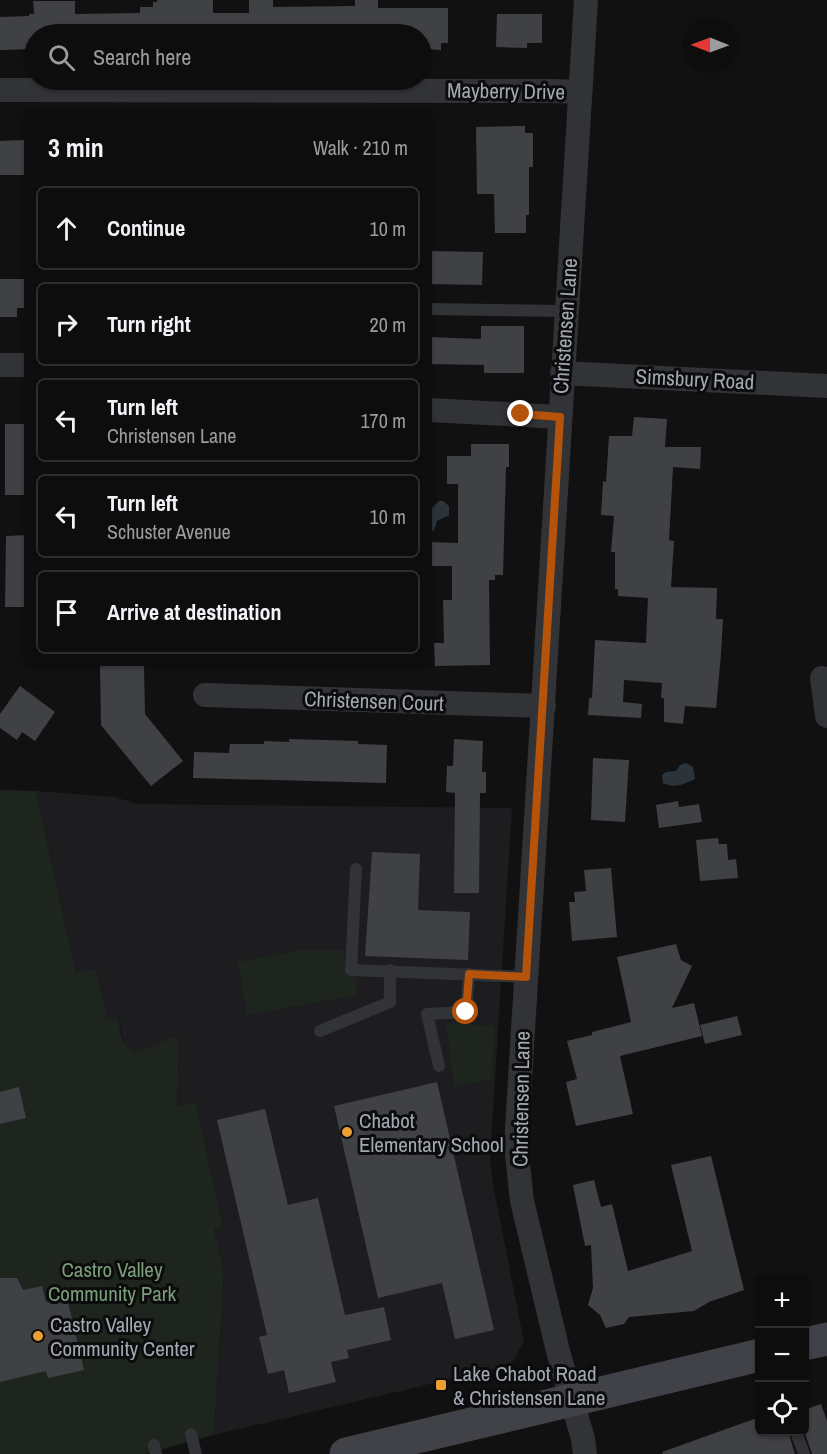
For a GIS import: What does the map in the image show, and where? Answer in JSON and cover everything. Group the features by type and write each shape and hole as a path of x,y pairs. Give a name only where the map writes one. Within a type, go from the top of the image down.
{"main road":[{"path":"809,1343 827,1339"},
{"path":"346,1454 755,1356"}],"street":[{"name":"Christensen Lane","path":"585,1454 583,1438 571,1401 522,1201 516,1145 586,0"},
{"name":"Mayberry Drive","path":"0,90 580,92"},
{"path":"0,365 24,365"},
{"name":"Simsbury Road","path":"562,373 827,386"},
{"path":"432,410 560,417"},
{"path":"822,678 827,716"},
{"name":"Christensen Court","path":"205,695 543,706"}],"lane":[{"path":"432,309 566,311"},
{"path":"356,870 351,970 526,977"},
{"path":"320,1031 390,1002 390,970"},
{"path":"439,1066 427,1014 466,1012 469,974"},
{"path":"191,1434 196,1454"},
{"path":"798,1436 804,1454"}],"shaded area":[{"path":"439,501 449,506 449,515 437,521 432,531 432,508"},
{"path":"686,763 693,767 695,779 675,786 663,783 662,775 676,771 680,765"},
{"name":"Chabot Elementary School","path":"36,791 114,797 139,804 512,808 490,1157 493,1185 524,1342 510,1365 214,1435 224,1271 214,1229 223,1227 196,1103 177,1107 179,1044 136,1052 129,1051 124,1045 118,1018 107,1020 96,970 76,973"}],"green space":[{"name":"Castro Valley Community Park","path":"0,790 36,791 76,973 96,969 107,1019 118,1018 122,1039 131,1050 136,1052 176,1036 179,1044 177,1106 196,1103 223,1227 214,1229 224,1271 214,1435 145,1454 0,1454"},
{"path":"295,951 344,951 346,973 355,972 357,995 247,1015 238,962"},
{"path":"446,1023 494,1026 492,1079 454,1086"}],"building":[{"path":"157,0 213,0 213,13 249,13 249,0 273,0 273,7 355,6 355,0 378,0 378,8 448,8 448,43 441,43 441,50 432,50 432,24 24,24 24,49 0,50 0,17 34,14 33,1 75,1 75,14 140,13 140,7 153,7 153,2"},
{"path":"497,14 542,14 542,43 527,43 527,48 496,47"},
{"path":"525,126 525,133 533,133 533,167 529,167 529,215 526,215 526,233 495,233 494,194 477,194 476,127"},
{"path":"24,140 24,175 0,175 0,141"},
{"path":"432,251 483,252 482,285 432,284"},
{"path":"0,279 24,279 24,308 17,308 17,317 0,317"},
{"path":"481,326 524,326 524,373 484,373 484,365 432,364 432,337 481,339"},
{"path":"634,417 667,419 665,447 701,447 700,469 673,467 669,540 674,541 671,587 717,588 716,619 723,619 721,654 716,708 685,706 683,724 664,722 662,683 624,680 623,702 642,704 641,718 588,715 589,698 592,698 595,640 646,643 648,598 618,596 618,589 615,589 615,552 611,552 614,516 601,515 609,436 632,436"},
{"path":"5,424 24,424 24,495 5,495"},
{"path":"471,444 509,444 509,467 506,467 503,575 495,575 495,580 489,580 490,665 435,666 434,643 444,643 443,600 452,600 452,566 432,566 432,542 458,543 458,484 447,484 447,456 471,456"},
{"path":"24,535 24,607 5,607 6,536"},
{"path":"100,666 144,666 145,714 183,761 151,786 101,725"},
{"path":"20,686 55,712 35,741 22,732 17,740 0,728 0,714"},
{"path":"289,739 358,741 358,744 387,745 386,783 193,778 194,752 229,753 230,744 264,744 264,741 289,742"},
{"path":"454,739 483,741 482,772 486,772 486,793 480,793 479,893 454,893 455,793 446,792 447,766 453,766"},
{"path":"593,758 629,760 625,822 591,820"},
{"path":"678,801 679,807 699,804 702,822 659,828 656,805"},
{"path":"718,838 719,844 727,844 728,860 736,859 738,878 700,881 696,840"},
{"path":"372,852 420,854 418,910 470,912 468,960 365,956"},
{"path":"611,868 617,937 572,941 569,902 575,902 574,892 586,891 584,870"},
{"path":"676,944 681,960 692,966 672,1008 694,1003 702,1036 620,1056 633,1114 576,1126 566,1082 577,1079 567,1041 631,1022 617,957"},
{"path":"737,1016 742,1035 705,1044 700,1025"},
{"path":"437,1082 494,1330 455,1339 442,1283 378,1298 334,1106"},
{"path":"19,1087 26,1118 0,1124 0,1092"},
{"path":"265,1109 288,1205 318,1198 345,1315 384,1307 391,1340 347,1350 349,1358 331,1362 336,1382 289,1393 284,1370 268,1374 259,1337 267,1335 217,1120"},
{"path":"711,1156 744,1290 709,1302 694,1311 629,1317 624,1324 606,1328 600,1315 588,1305 593,1288 591,1245 585,1246 573,1185 594,1180 601,1207 612,1204 628,1271 692,1251 671,1165"},
{"name":"Castro Valley Community Center","path":"0,1278 17,1278 23,1290 42,1286 46,1302 67,1298 84,1370 48,1378 46,1371 0,1382"},
{"path":"821,1404 827,1421 827,1454 812,1454 806,1436 809,1436 809,1408"},
{"path":"755,1419 755,1436 790,1436 795,1454 663,1454 662,1452"}],"place":[{"name":"Chabot Elementary School","path":"347,1132"},
{"name":"Castro Valley Community Center","path":"38,1336"},
{"name":"Lake Chabot Road & Christensen Lane","path":"441,1385"}],"route":[{"path":"466,1012 469,974 526,977 560,417 521,414"}]}
